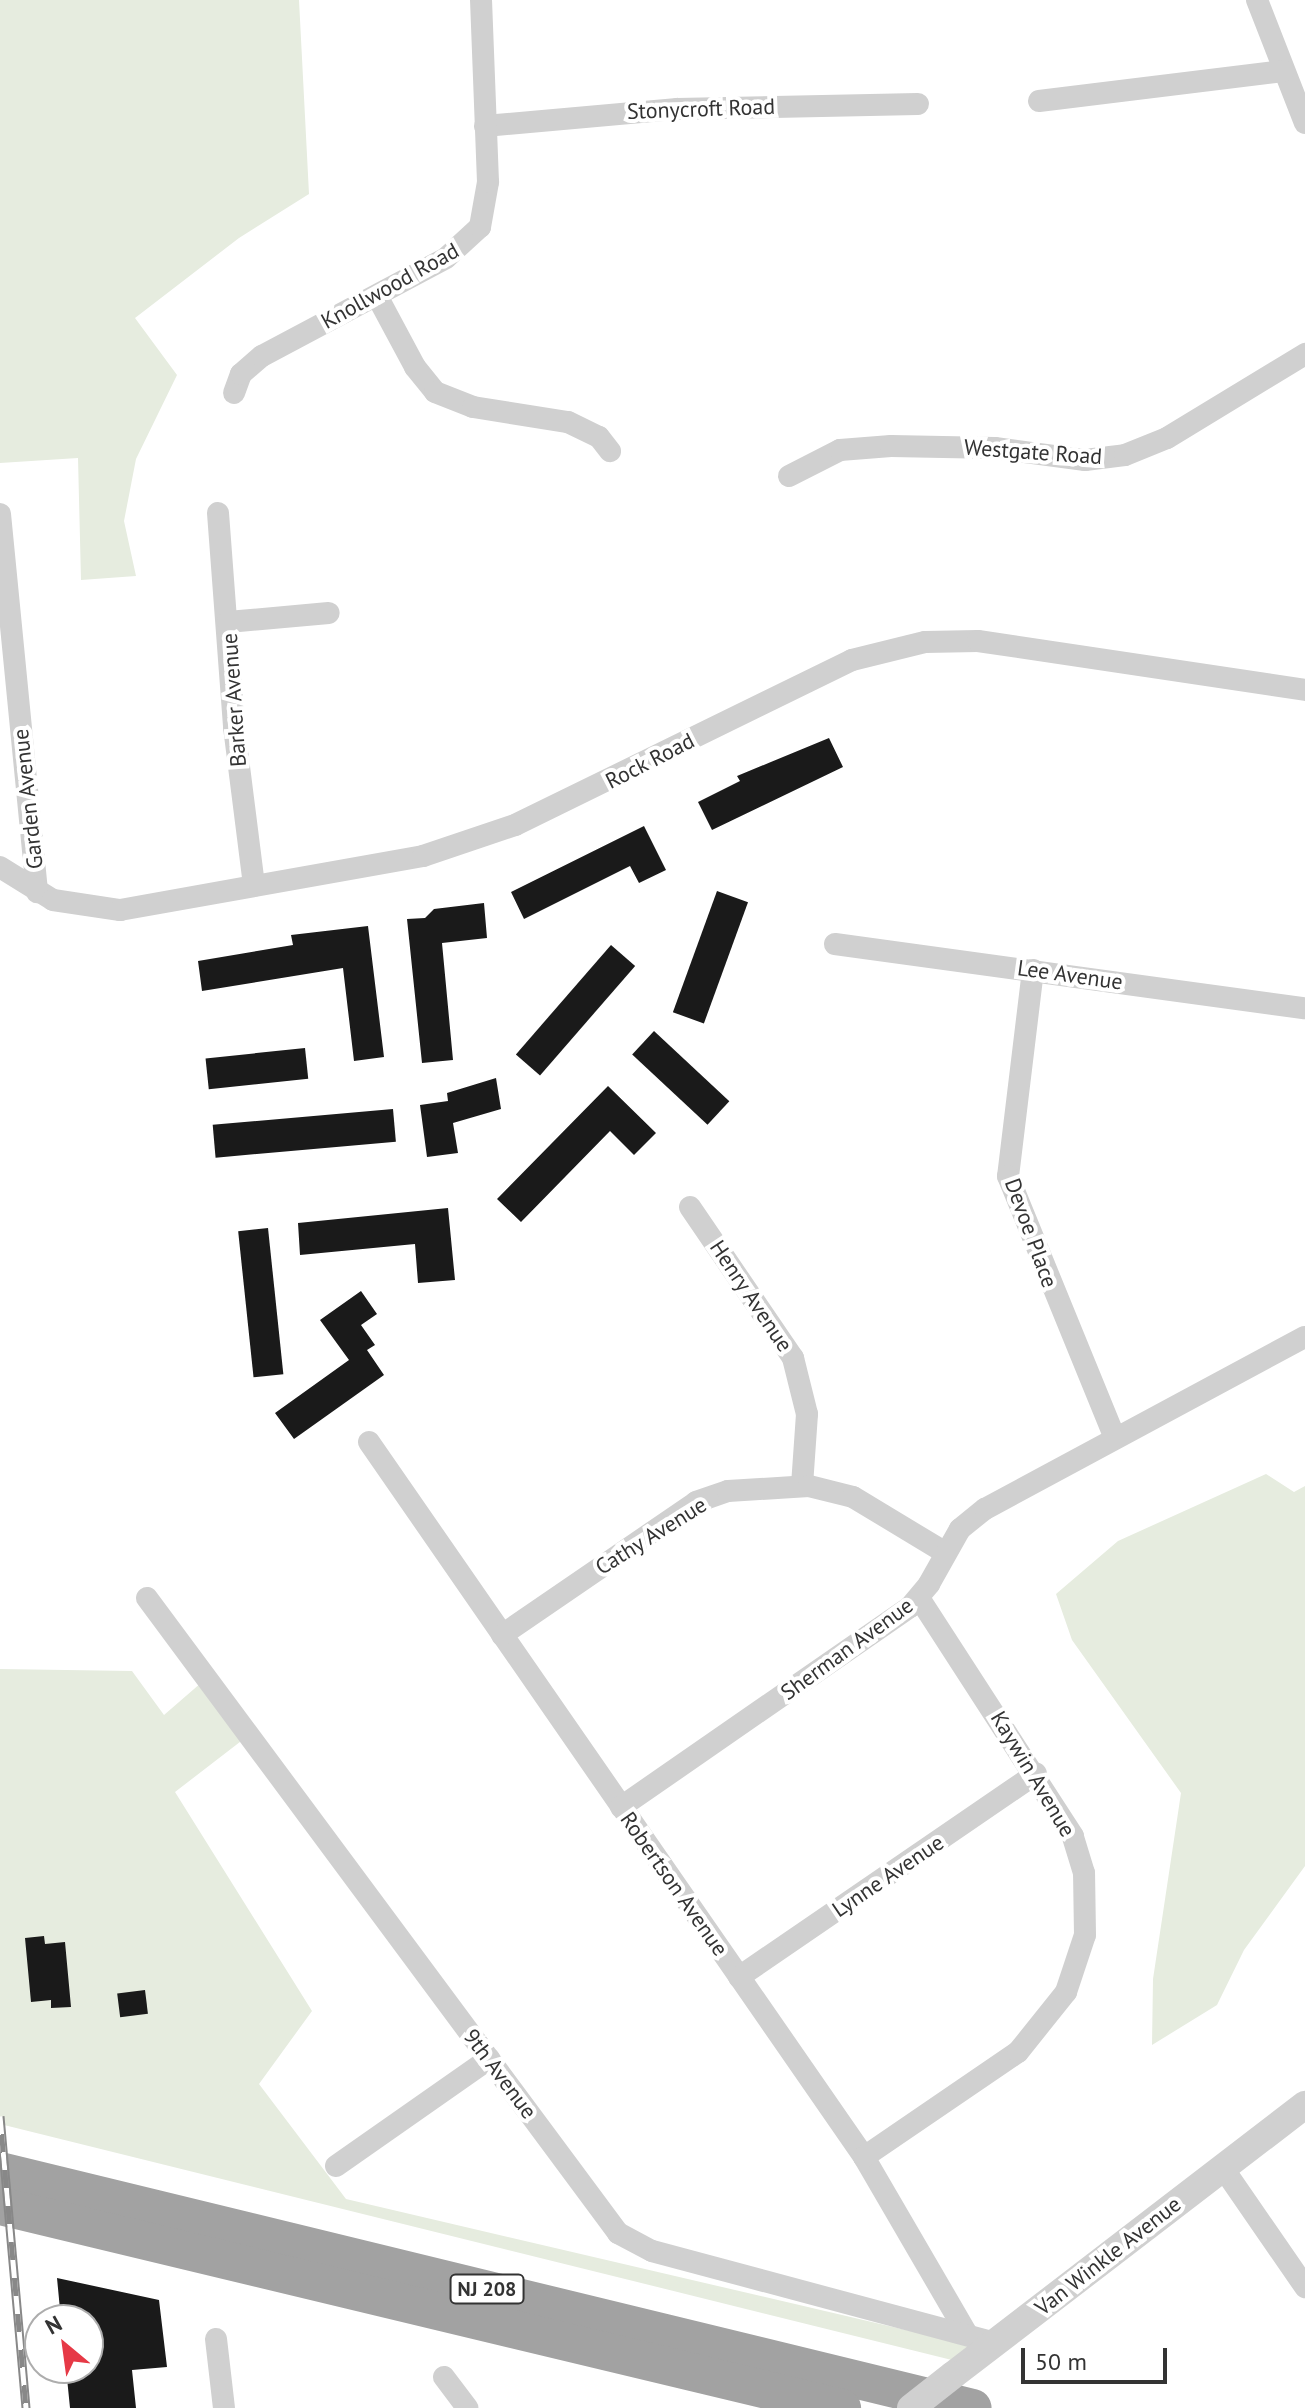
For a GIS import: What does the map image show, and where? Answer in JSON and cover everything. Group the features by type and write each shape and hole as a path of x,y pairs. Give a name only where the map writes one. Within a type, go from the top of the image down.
{"highway":[{"name":"NJ 208","path":"0,2171 973,2408"},
{"name":"NJ 208","path":"0,2206 842,2408"}],"street":[{"name":"Knollwood Road","path":"234,393 241,374 262,356 446,258 480,227 487,195 481,0"},
{"path":"1257,0 1305,123"},
{"path":"1039,101 1283,71"},
{"name":"Stonycroft Road","path":"485,126 677,109 918,104"},
{"path":"377,296 415,367 435,392 473,407 568,422 599,437 610,451"},
{"name":"Westgate Road","path":"789,476 840,450 891,446 995,448 1085,460 1125,455 1167,438 1305,354"},
{"name":"Barker Avenue","path":"218,513 234,727 254,886"},
{"name":"Garden Avenue","path":"0,514 37,892"},
{"path":"228,622 329,613"},
{"name":"Rock Road","path":"0,867 37,892 73,906 120,910 423,856 515,825 852,660 904,645 978,641 1305,690"},
{"name":"Lee Avenue","path":"835,944 1305,1008"},
{"name":"Devoe Place","path":"1033,970 1008,1176 1115,1438"},
{"name":"Henry Avenue","path":"690,1207 793,1358 807,1414 802,1486"},
{"name":"Sherman Avenue","path":"621,1807 919,1598 944,1552 985,1509 1305,1337"},
{"name":"Robertson Avenue","path":"369,1442 864,2157 967,2334"},
{"name":"Cathy Avenue","path":"502,1635 696,1502 765,1485 802,1486 871,1505 944,1552"},
{"name":"9th Avenue","path":"147,1598 489,2059 628,2240 995,2343"},
{"name":"Kaywin Avenue","path":"864,2157 1018,2052 1050,2017 1075,1973 1085,1935 1084,1873 1073,1836 1036,1774 919,1598"},
{"name":"Lynne Avenue","path":"739,1977 1036,1774"},
{"path":"336,2166 489,2059"},
{"name":"Van Winkle Avenue","path":"911,2408 1305,2105"},
{"path":"1223,2168 1305,2287"},
{"path":"216,2339 224,2408"},
{"path":"444,2377 467,2408"}],"shaded area":[{"path":"0,0 299,0 309,194 239,238 135,318 177,375 136,459 124,521 136,576 81,580 78,458 0,463"},
{"path":"1266,1474 1294,1492 1305,1486 1305,1866 1244,1950 1217,2005 1152,2045 1153,1979 1181,1793 1072,1640 1056,1594 1118,1541"},
{"path":"0,1669 132,1671 164,1715 209,1676 249,1735 175,1792 312,2011 259,2084 346,2199 987,2349 968,2364 0,2124"}],"building":[{"path":"829,738 843,767 712,830 698,802 740,781 737,776"},
{"path":"644,826 666,870 639,883 630,866 524,919 511,892"},
{"path":"717,891 748,902 704,1024 673,1012"},
{"path":"484,903 487,938 442,943 453,1060 422,1063 407,919 425,918 434,909"},
{"path":"368,926 384,1057 354,1061 343,968 202,991 198,961 293,945 291,935"},
{"path":"611,945 635,966 540,1075 516,1054"},
{"path":"654,1031 729,1101 708,1125 632,1054"},
{"path":"305,1048 308,1079 209,1089 206,1058"},
{"path":"496,1078 501,1109 453,1123 458,1153 427,1157 420,1105 448,1101 447,1093"},
{"path":"608,1086 656,1133 634,1155 610,1131 521,1222 497,1199"},
{"path":"393,1109 396,1142 216,1158 213,1125"},
{"path":"448,1208 455,1280 418,1283 415,1244 300,1255 298,1223"},
{"path":"268,1228 283,1374 254,1377 238,1231"},
{"path":"361,1291 377,1314 361,1325 375,1345 367,1350 384,1375 294,1439 275,1413 349,1360 320,1320"},
{"path":"44,1936 45,1944 65,1942 71,2007 51,2008 51,2000 31,2002 25,1938"},
{"path":"145,1990 148,2014 120,2017 117,1993"},
{"path":"57,2278 159,2300 167,2367 132,2370 136,2408 70,2408 68,2384 104,2384 104,2304 59,2304"}],"railway":[{"path":"0,2116 26,2408"}]}
